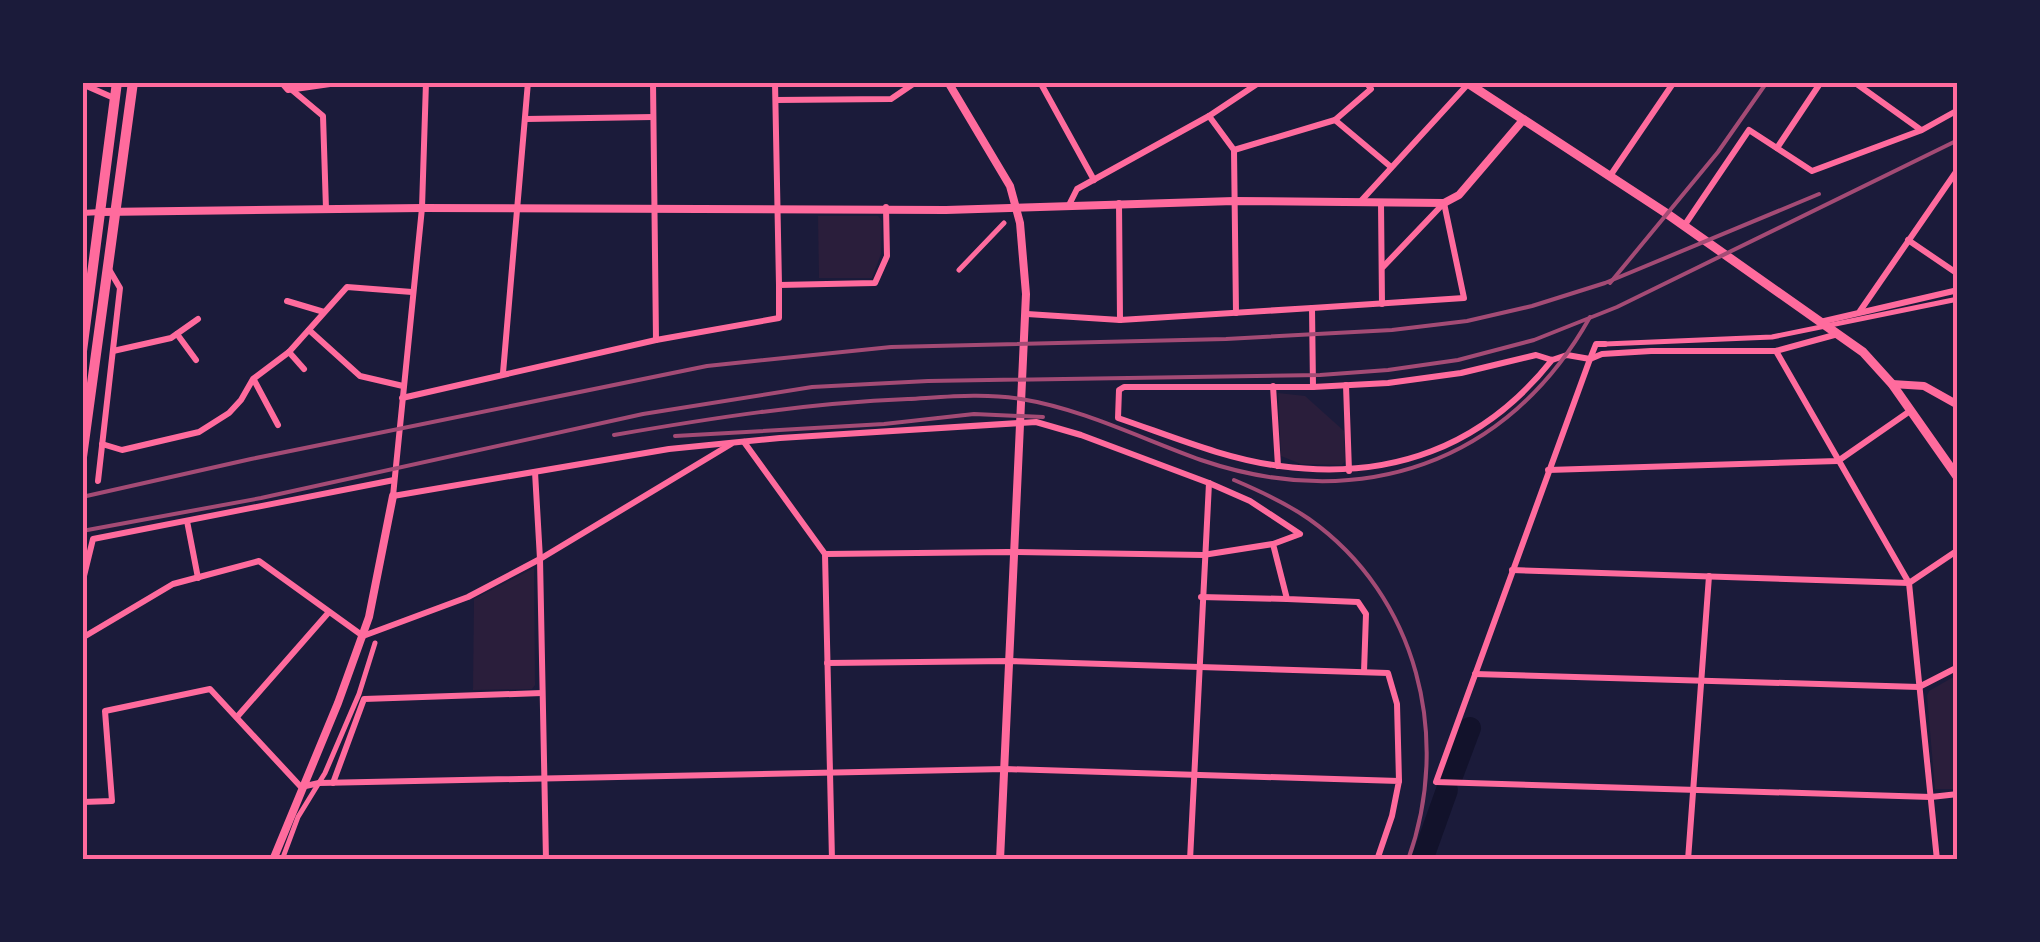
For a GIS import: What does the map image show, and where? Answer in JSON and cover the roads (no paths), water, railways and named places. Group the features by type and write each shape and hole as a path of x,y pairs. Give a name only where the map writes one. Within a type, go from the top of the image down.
{"highway":[{"path":"82,351 117,82"},
{"path":"82,457 134,82"}],"main road":[{"path":"1468,83 1684,226 1864,352 1892,384 1958,478"}],"street":[{"path":"281,82 323,116 326,209"},
{"path":"292,90 344,82"},
{"path":"273,860 363,636 393,496 422,208 426,82"},
{"path":"502,374 528,82"},
{"path":"652,82 656,340"},
{"path":"402,398 656,340 779,318 775,82"},
{"path":"776,100 892,98 916,82"},
{"path":"948,82 1010,186 1016,206 1027,314 1000,860"},
{"path":"1040,82 1094,180"},
{"path":"1069,205 1077,189 1209,116 1260,82"},
{"path":"1234,150 1335,120 1370,88 1366,82"},
{"path":"1777,148 1821,82"},
{"path":"1854,82 1922,130"},
{"path":"1360,202 1468,83"},
{"path":"1610,176 1673,83"},
{"path":"82,84 114,98"},
{"path":"1684,226 1749,130 1812,171 1922,130 1958,110"},
{"path":"1209,116 1234,150 1236,313"},
{"path":"526,119 653,117"},
{"path":"1335,120 1390,167"},
{"path":"1382,268 1444,203 1460,195 1523,120"},
{"path":"1860,311 1958,169"},
{"path":"82,213 422,208 946,210 1234,201 1444,203"},
{"path":"1119,202 1120,320"},
{"path":"1027,314 1120,320 1464,298 1444,203"},
{"path":"1382,204 1382,304"},
{"path":"779,285 875,284 887,256 886,207"},
{"path":"959,270 1004,223"},
{"path":"1908,240 1958,274"},
{"path":"98,481 120,288 110,271"},
{"path":"102,444 122,450 199,432 229,412 253,379 290,352 347,287 412,292"},
{"path":"1823,325 1860,311 1958,290"},
{"path":"1958,299 1772,337 1596,344 1436,782 1931,797 1958,794"},
{"path":"287,301 324,312"},
{"path":"1312,308 1313,388"},
{"path":"113,350 171,338 198,318"},
{"path":"309,330 360,376 403,386"},
{"path":"178,334 196,360"},
{"path":"1552,360 1536,354 1461,372 1388,383 1313,388 1124,387 1119,390 1118,418 1202,447 1278,466 1348,471 1394,464 1447,446 1491,420 1532,384 1552,360 1567,355 1590,359 1602,354 1776,351 1838,334"},
{"path":"1776,351 1909,584 1938,860"},
{"path":"290,352 304,370"},
{"path":"253,379 278,426"},
{"path":"1892,384 1924,386 1958,405"},
{"path":"1346,385 1348,471"},
{"path":"1273,386 1278,466"},
{"path":"1548,470 1838,461 1911,411"},
{"path":"393,496 669,448 1022,423 1053,425 1208,482 1250,500 1300,534 1274,544 1203,556 1016,552 825,554"},
{"path":"744,442 825,554 832,860"},
{"path":"363,636 468,597 540,559 733,443"},
{"path":"535,472 546,860"},
{"path":"82,584 93,539 394,480"},
{"path":"1190,860 1208,482"},
{"path":"186,520 198,578"},
{"path":"1274,544 1286,599"},
{"path":"1512,570 1909,584 1958,550"},
{"path":"82,638 172,584 259,561 363,636"},
{"path":"1688,860 1709,576"},
{"path":"1201,597 1358,602 1366,614 1364,672"},
{"path":"237,717 329,612"},
{"path":"282,860 298,817 319,783 359,694 375,642"},
{"path":"827,663 1010,662 1388,672 1397,704 1398,781 1392,816 1377,860"},
{"path":"1476,674 1920,687 1958,667"},
{"path":"82,802 112,802 104,711 210,688 301,787"},
{"path":"333,783 364,699 542,692"},
{"path":"301,787 319,783 546,777 1005,769 1398,781"}],"waterway":[{"path":"1452,776 1470,728"},
{"path":"1422,860 1447,790"}],"railway":[{"path":"1610,283 1718,152 1767,82"},
{"path":"82,531 261,498 643,414 812,387 928,381 1320,375 1458,360 1534,340 1617,307 1958,140"},
{"path":"82,497 707,366 891,347 1226,339 1392,330 1467,321 1605,283 1819,194"},
{"path":"614,435 797,408 993,396 1067,410 1201,460 1260,475 1317,481 1372,477 1424,464 1473,441 1517,409 1556,368 1590,317"},
{"path":"675,436 884,424 974,414 1043,417"},
{"path":"1234,480 1300,513 1346,551 1377,588 1400,629 1416,673 1425,719 1421,813 1408,860"}]}
